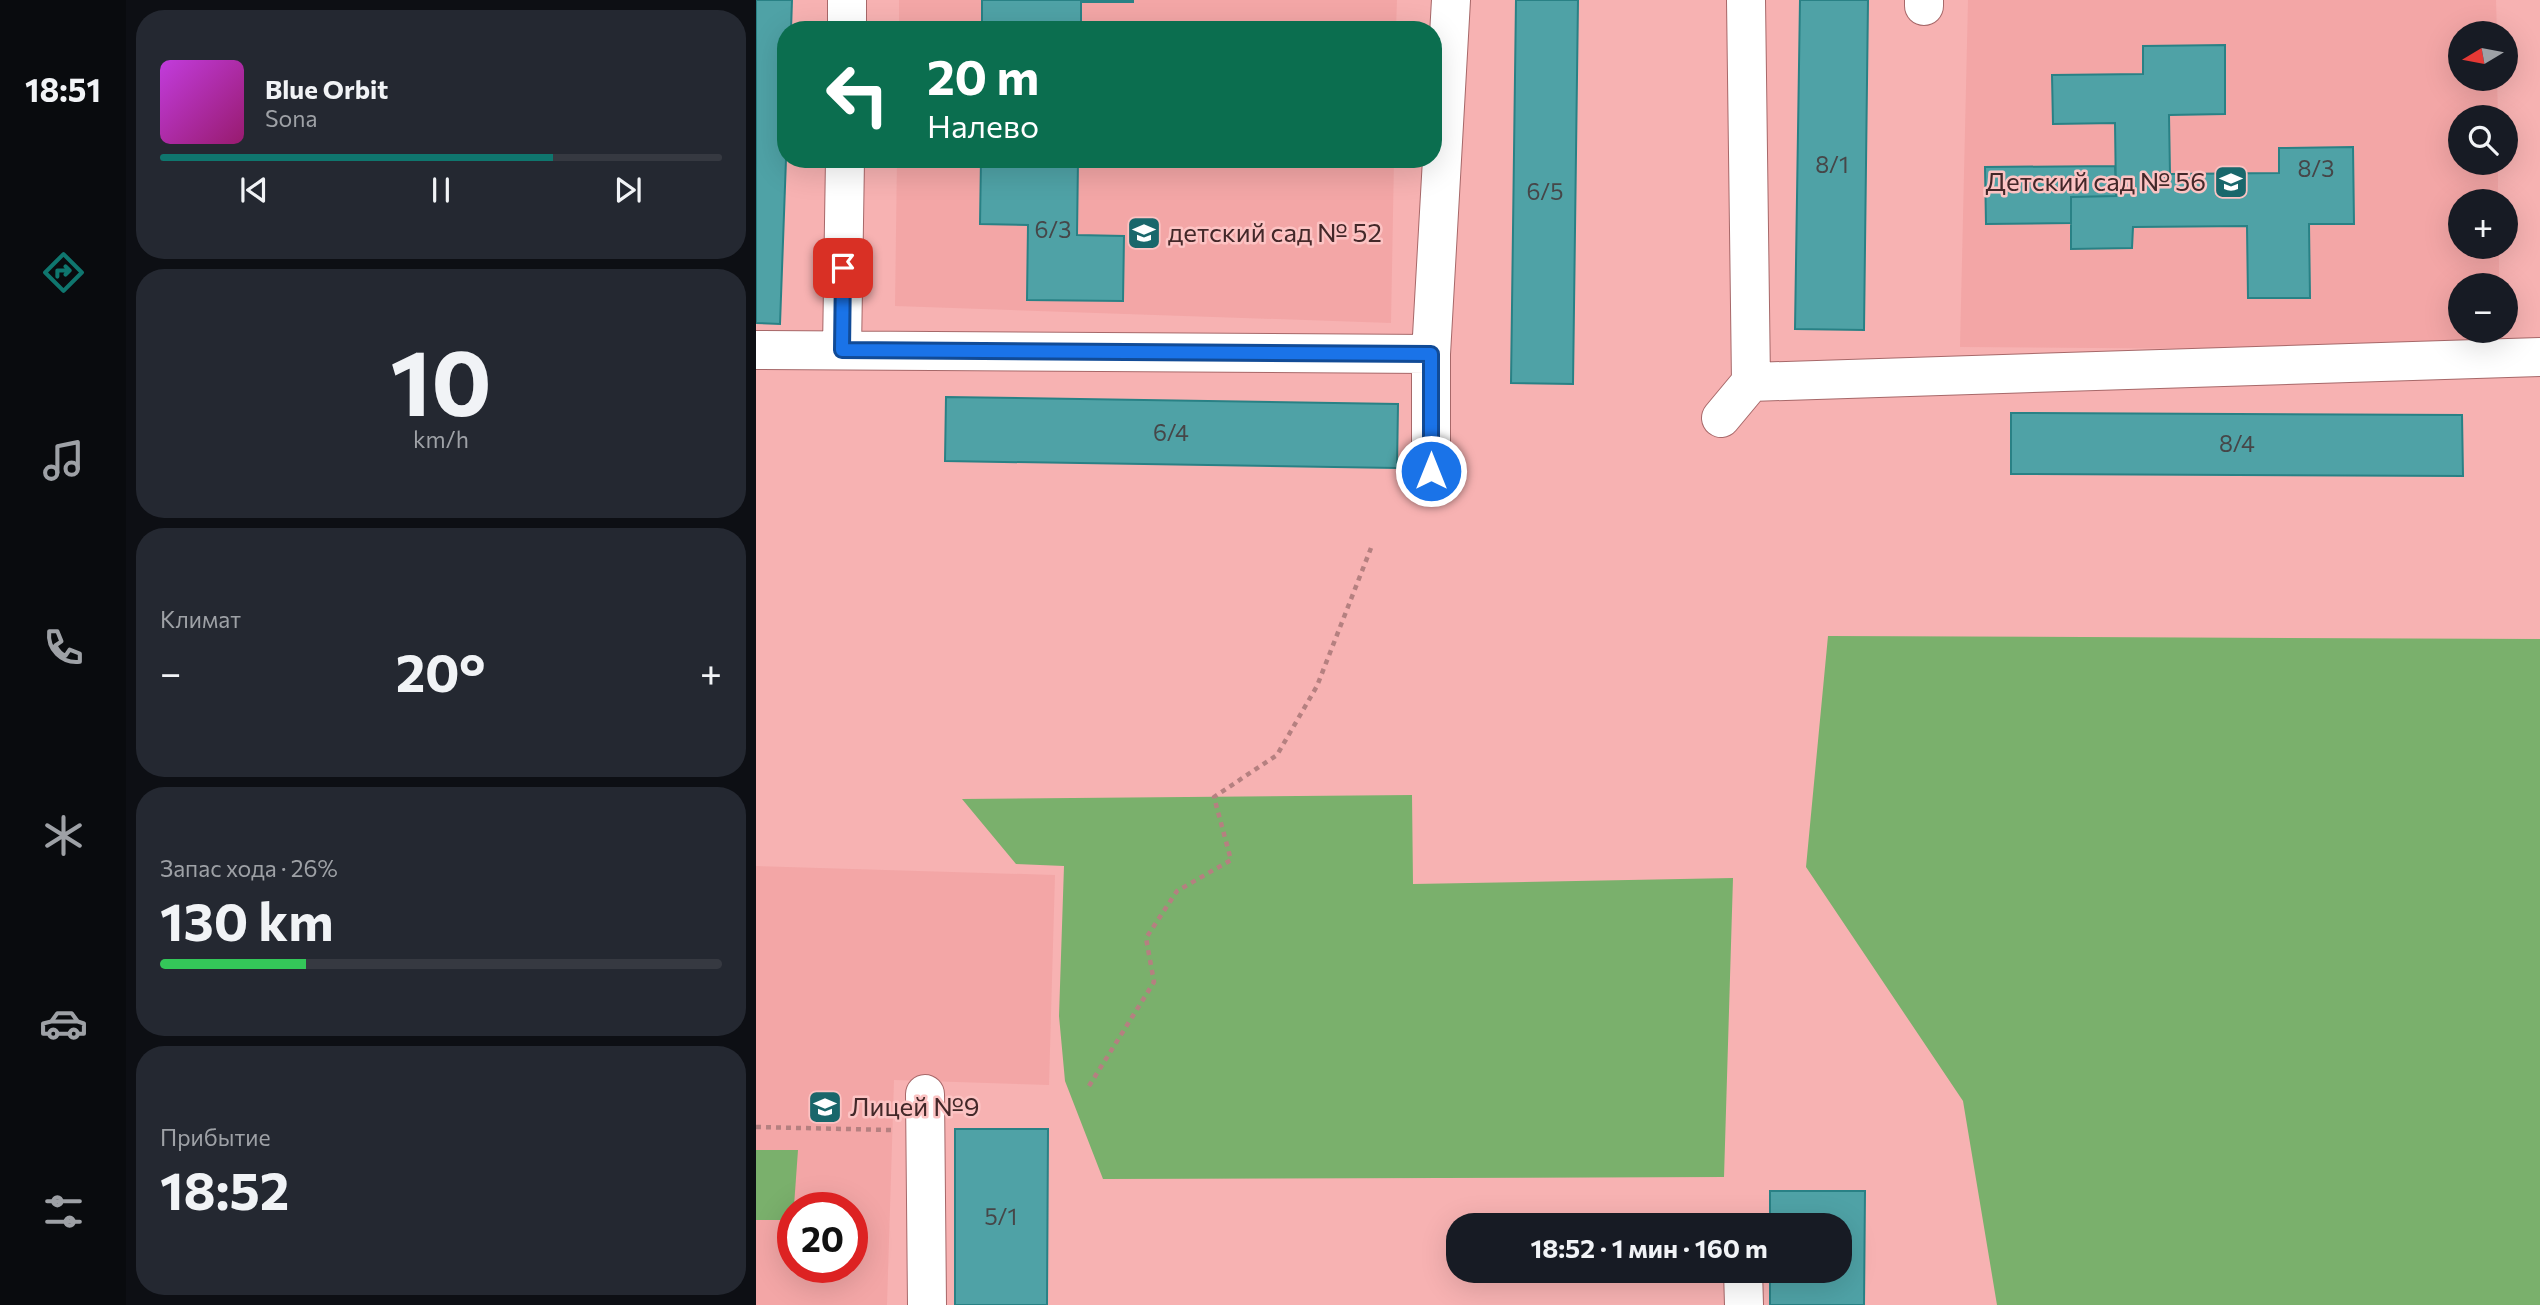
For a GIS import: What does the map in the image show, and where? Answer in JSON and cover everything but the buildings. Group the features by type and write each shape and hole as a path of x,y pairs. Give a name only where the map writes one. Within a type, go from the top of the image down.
{"lane":[{"path":"847,0 847,21"},
{"path":"1442,159 1451,0"},
{"path":"1721,418 1751,382 1746,0"},
{"path":"842,350 845,168"},
{"path":"1431,471 1431,354 1442,168"},
{"path":"756,350 1431,354"},
{"path":"1751,382 2540,357"},
{"path":"925,1094 927,1305"},
{"path":"1744,1283 1744,1305"}],"path":[{"path":"1089,1086 1154,982 1146,938 1177,891 1231,860 1214,797 1277,755 1317,686 1371,548"},
{"path":"756,1127 892,1130"}],"shaded area":[{"path":"899,0 1397,0 1396,21 899,21"},
{"name":"Детский сад № 56","path":"1968,0 2496,0 2497,21 2448,21 2448,91 2497,91 2498,105 2448,105 2448,175 2498,175 2498,189 2448,189 2448,259 2499,259 2499,273 2448,273 2448,343 2500,343 2500,351 1960,347"},
{"name":"детский сад № 52","path":"897,168 1394,168 1391,323 895,306"},
{"name":"Лицей №9","path":"756,866 1055,875 1049,1085 894,1080 887,1305 756,1305"}],"green space":[{"path":"1828,636 2540,639 2540,1305 1997,1305 1963,1101 1806,867"},
{"path":"1412,795 1413,884 1733,878 1724,1177 1103,1179 1065,1081 1059,1016 1064,866 1016,864 962,799"},
{"path":"756,1150 798,1150 795,1192 777,1192 777,1220 756,1220"}],"place":[{"name":"Детский сад № 56","path":"2231,182"},
{"name":"детский сад № 52","path":"1144,233"},
{"name":"Лицей №9","path":"825,1107"}],"route":[{"path":"843,268 842,350 1431,354 1431,471"}]}
